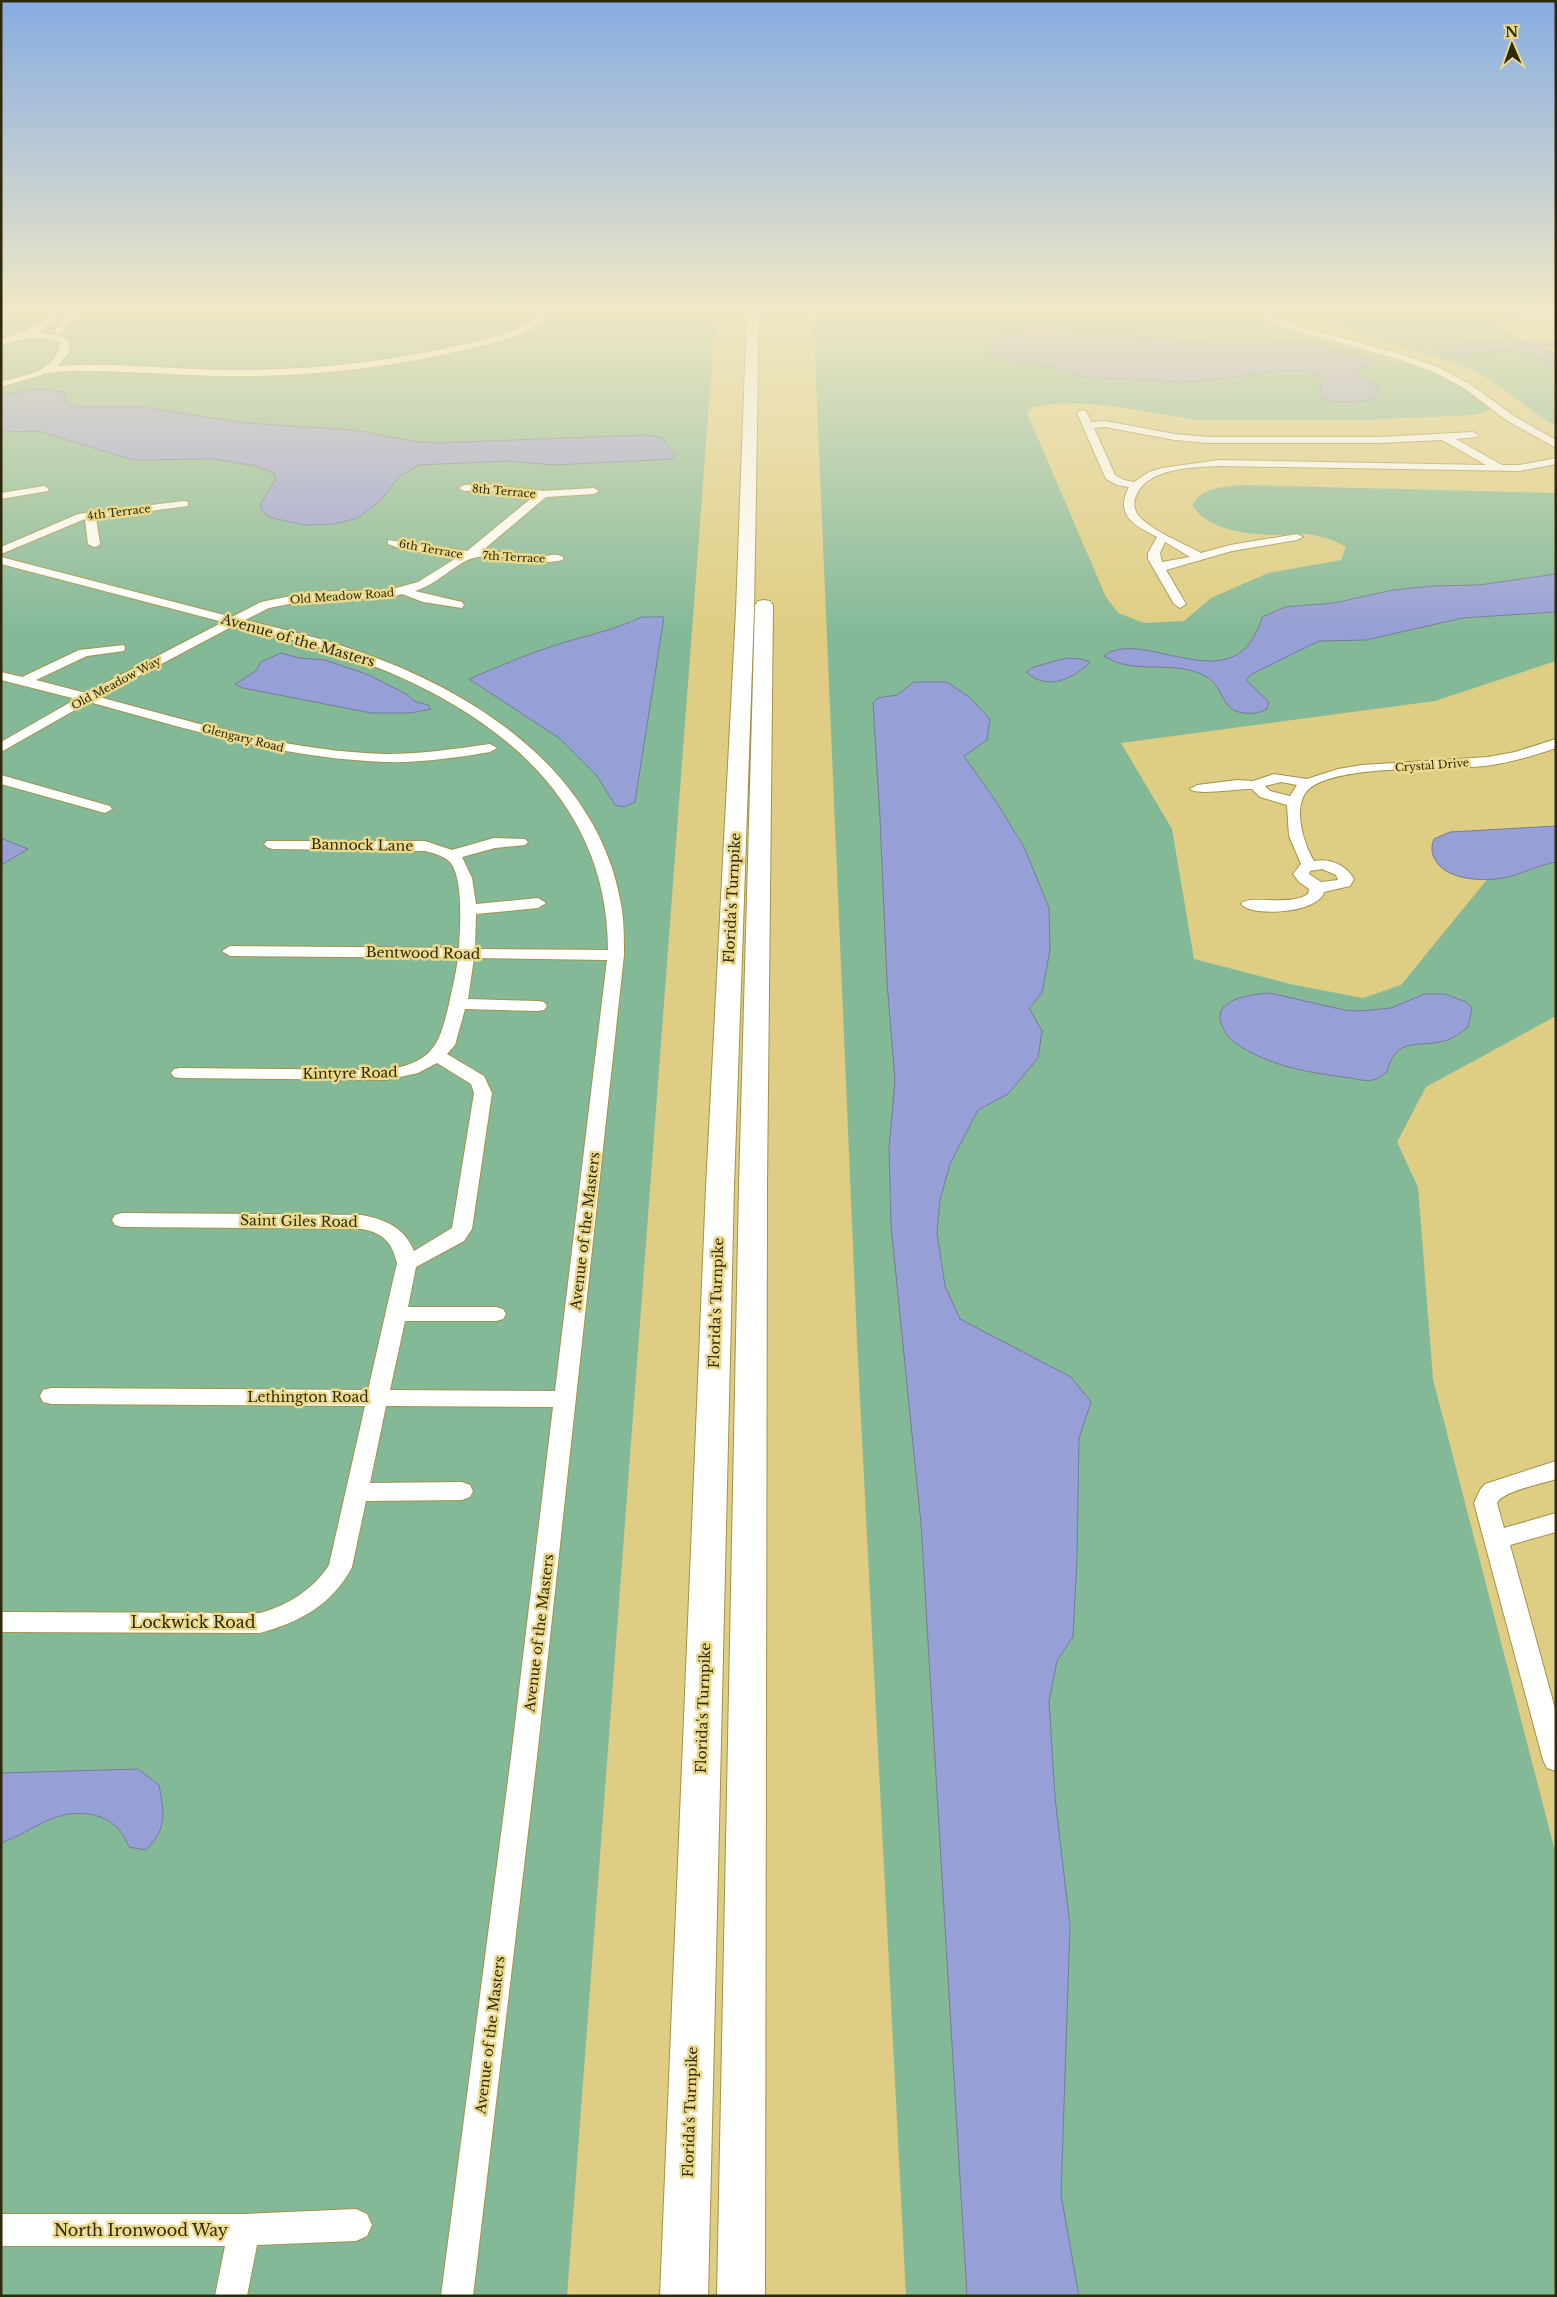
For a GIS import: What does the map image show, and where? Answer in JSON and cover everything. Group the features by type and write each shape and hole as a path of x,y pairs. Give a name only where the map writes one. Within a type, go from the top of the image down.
{"highway":[{"name":"Florida's Turnpike","path":"684,2296 719,1197 745,610 750,417"},
{"name":"Florida's Turnpike","path":"741,2296 752,1186 765,534"}],"street":[{"path":"1084,417 1110,477 1121,483 1134,485 1161,472 1219,463 1520,468 1556,461"},
{"path":"1509,417 1556,445"},
{"path":"1524,417 1556,437"},
{"path":"1088,425 1105,424 1175,437 1208,440 1473,435"},
{"path":"1445,437 1500,468 1556,455"},
{"path":"1134,485 1129,494 1129,510 1138,522 1199,557"},
{"name":"8th Terrace","path":"464,488 483,487 543,494 594,491"},
{"path":"1,496 44,489"},
{"name":"Old Meadow Road","path":"233,621 265,605 295,597 381,594 404,591 428,582 470,555 543,494"},
{"name":"4th Terrace","path":"1,551 68,521 90,515 184,504"},
{"path":"90,515 94,544"},
{"path":"1163,536 1154,556 1180,604"},
{"path":"1158,566 1171,566 1254,543 1297,537"},
{"name":"6th Terrace","path":"392,542 404,547 470,555"},
{"name":"7th Terrace","path":"470,555 500,554 540,560 558,558"},
{"name":"Avenue of the Masters","path":"1,560 328,646 394,669 462,703 515,740 539,762 566,793 594,839 611,891 615,919 616,955 522,1776 457,2296"},
{"path":"404,591 423,598 458,605"},
{"name":"Old Meadow Way","path":"1,748 88,698 233,621"},
{"path":"24,681 54,665 84,653 119,648"},
{"name":"Glengary Road","path":"1,676 272,746 323,754 431,756 490,748"},
{"name":"Crystal Drive","path":"1256,785 1275,778 1293,779 1307,783 1349,771 1502,759 1556,743"},
{"path":"1,779 105,809"},
{"path":"1307,783 1299,792 1292,812 1302,857 1309,865"},
{"path":"1197,789 1238,784 1256,785 1265,794 1294,802"},
{"path":"378,1398 407,1263 457,1236 462,1228 474,1152 482,1087 478,1080 437,1056 446,1046 467,953 468,910 460,865 451,855 494,843 520,842"},
{"name":"Bannock Lane","path":"272,844 415,846 434,848 451,855"},
{"path":"1309,865 1330,866 1345,876 1346,879 1339,886 1318,886 1302,878 1302,870 1309,865"},
{"path":"1248,904 1286,906 1304,903 1316,896 1318,886"},
{"path":"468,910 538,903"},
{"name":"Bentwood Road","path":"230,951 616,955"},
{"path":"457,1004 538,1006"},
{"name":"Kintyre Road","path":"180,1073 386,1074 419,1067 437,1056"},
{"name":"Saint Giles Road","path":"122,1220 362,1222 383,1228 399,1239 404,1246 407,1263"},
{"path":"396,1314 496,1314"},
{"name":"Lethington Road","path":"51,1396 566,1399"},
{"name":"Lockwick Road","path":"1,1622 244,1624 275,1619 300,1609 313,1600 333,1579 340,1567 378,1398"},
{"path":"1556,1470 1496,1487 1488,1494 1485,1504 1486,1515 1497,1540 1556,1760"},
{"path":"357,1492 462,1490"},
{"path":"1497,1540 1517,1532 1544,1528 1556,1522"},
{"path":"244,2230 356,2225"},
{"name":"North Ironwood Way","path":"1,2230 244,2230 231,2296"}],"green space":[{"path":"1,417 708,417 567,2296 1,2296"},
{"path":"818,417 1029,417 1106,597 1118,613 1144,623 1184,621 1211,598 1268,573 1341,560 1346,547 1327,538 1303,534 1255,534 1231,530 1208,521 1192,505 1202,494 1213,489 1240,485 1556,493 1556,661 1435,701 1121,743 1172,829 1194,959 1290,984 1363,998 1401,985 1503,860 1556,833 1556,1016 1426,1087 1397,1142 1418,1187 1433,1379 1556,1855 1556,2296 906,2296 857,1341"},
{"path":"1180,417 1423,417 1358,420 1197,420"},
{"path":"1542,417 1556,417 1556,426"}],"water":[{"path":"1,417 208,417 245,423 354,430 412,441 435,443 648,435 662,438 675,455 673,459 554,465 508,461 419,465 399,477 381,500 358,518 334,524 303,525 269,517 261,510 261,503 276,479 274,473 256,466 214,459 133,460 38,431 1,432"},
{"path":"1556,574 1555,612 1463,618 1366,640 1319,641 1252,674 1246,680 1269,702 1267,709 1256,713 1237,711 1231,708 1211,680 1193,671 1167,667 1128,665 1104,656 1119,649 1138,649 1201,660 1221,660 1239,653 1253,638 1262,617 1285,607 1334,603 1393,590 1433,586 1479,585"},
{"path":"642,617 664,617 635,802 624,807 615,805 597,776 559,738 469,679 534,652 610,629"},
{"path":"281,653 299,658 325,660 369,675 408,695 414,701 428,705 431,709 410,713 371,713 243,688 235,684 256,671 261,662"},
{"path":"1066,658 1090,662 1075,674 1059,681 1042,681 1026,672 1034,667"},
{"path":"914,682 947,682 969,697 990,719 987,740 964,756 995,800 1024,847 1049,908 1050,950 1042,993 1029,1008 1042,1031 1038,1058 1008,1094 978,1110 950,1164 940,1200 937,1233 945,1286 960,1319 1071,1377 1091,1402 1079,1438 1077,1559 1073,1637 1057,1661 1049,1701 1055,1797 1070,1926 1061,2195 1079,2296 967,2296 921,1524 891,1226 889,1148 895,1080 887,982 873,703 878,698 897,695"},
{"path":"1556,826 1556,862 1500,879 1471,879 1452,874 1438,864 1432,852 1434,839 1450,832"},
{"path":"1,838 28,849 1,865"},
{"path":"1270,993 1344,1010 1360,1011 1391,1008 1424,994 1445,994 1466,1002 1472,1008 1468,1027 1456,1036 1444,1041 1402,1048 1391,1061 1387,1072 1371,1081 1365,1081 1320,1074 1274,1063 1247,1050 1232,1040 1222,1026 1220,1017 1222,1010 1227,1004 1235,1000"},
{"path":"138,1769 159,1785 163,1812 163,1820 158,1834 146,1850 129,1847 120,1831 112,1823 101,1817 81,1813 68,1814 46,1821 1,1843 1,1773"}]}
